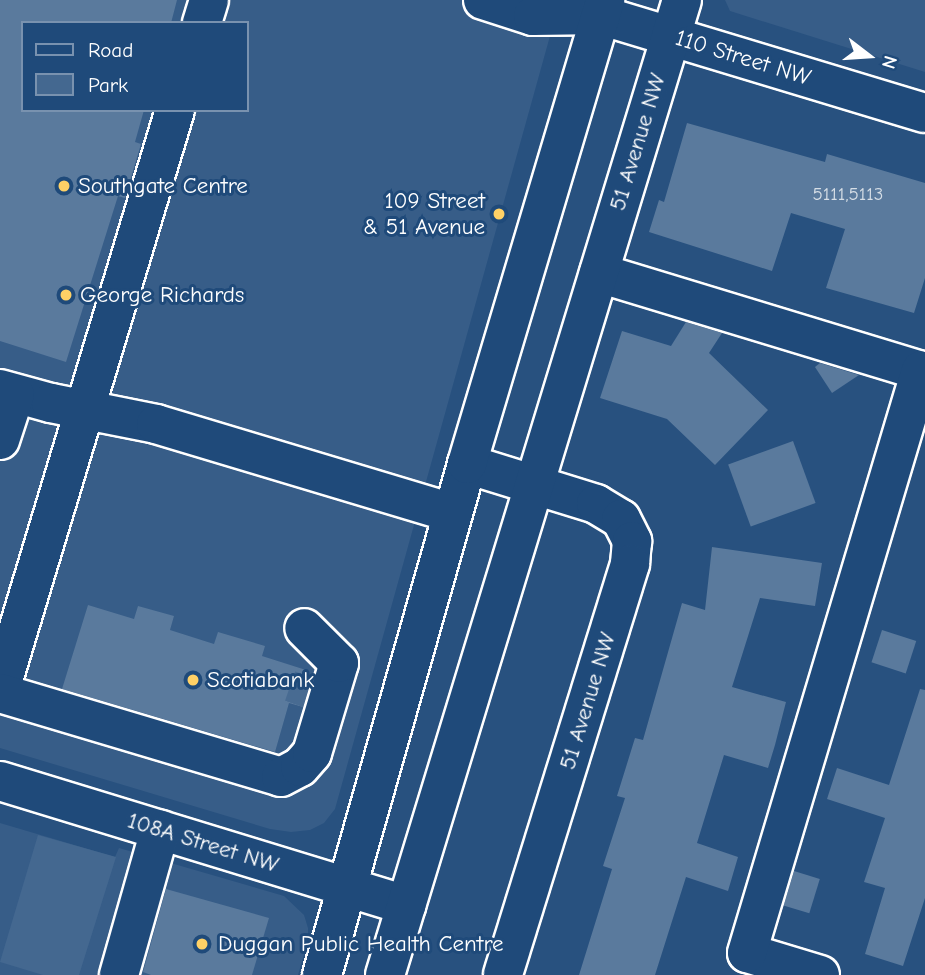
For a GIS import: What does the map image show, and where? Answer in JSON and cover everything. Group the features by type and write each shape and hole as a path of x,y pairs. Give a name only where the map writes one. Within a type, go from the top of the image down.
{"main road":[{"path":"203,21 209,0"},
{"name":"110 Street NW","path":"483,0 533,16 595,5 671,36 925,113"},
{"name":"51 Avenue NW","path":"384,975 682,0"},
{"path":"322,975 595,5"},
{"path":"174,112 0,691 281,777 300,767 312,754 340,663 310,665 281,777"},
{"path":"599,272 923,371 743,964 820,975"},
{"path":"0,440 8,391 156,424 453,513"},
{"name":"51 Avenue NW","path":"467,464 611,511 629,530 632,554 503,975"},
{"name":"108A Street NW","path":"0,781 406,905"},
{"path":"119,975 160,830"}],"shaded area":[{"path":"0,0 560,0 335,809 324,823 310,830 291,832 270,829 0,748"},
{"path":"725,0 925,0 925,72 730,11"},
{"path":"0,823 115,857 119,848 284,896 304,915 308,928 308,941 298,975 0,975"}],"green space":[{"path":"38,835 116,857 79,975 43,975 0,962"}],"building":[{"name":"Southgate Centre","path":"0,0 177,0 172,21 21,21 21,112 143,112 135,142 141,144 125,198 118,196 66,362 0,341"},
{"path":"687,123 825,162 827,154 925,183 925,278 914,313 826,288 845,229 791,213 772,271 649,232 659,200 664,202"},
{"path":"686,322 722,333 709,353 768,410 715,465 667,419 600,398 622,331 671,346"},
{"path":"820,363 859,375 832,393 815,367"},
{"path":"793,441 816,503 751,527 728,465"},
{"path":"712,547 822,563 815,606 760,598 732,687 786,702 768,768 724,755 697,843 738,857 728,891 686,877 655,975 579,975 612,869 603,866 625,798 617,796 635,738 643,740 682,603 705,610"},
{"name":"Scotiabank","path":"88,605 134,619 138,606 174,616 170,630 214,644 218,632 265,646 262,656 306,670 304,675 312,678 303,707 289,703 275,752 62,689"},
{"path":"882,630 916,641 906,673 871,662"},
{"path":"920,689 925,690 925,898 903,966 865,954 885,888 864,882 885,818 827,799 837,768 889,785"},
{"path":"794,871 820,879 809,913 783,905"},
{"name":"Duggan Public Health Centre","path":"166,889 269,918 252,975 151,975 143,972"}],"tunnel":[{"path":"303,707 313,678"}],"place":[{"name":"Southgate Centre","path":"64,186"},
{"name":"109 Street & 51 Avenue","path":"499,214"},
{"name":"George Richards","path":"66,295"},
{"name":"Scotiabank","path":"193,680"},
{"name":"Duggan Public Health Centre","path":"202,944"}]}
